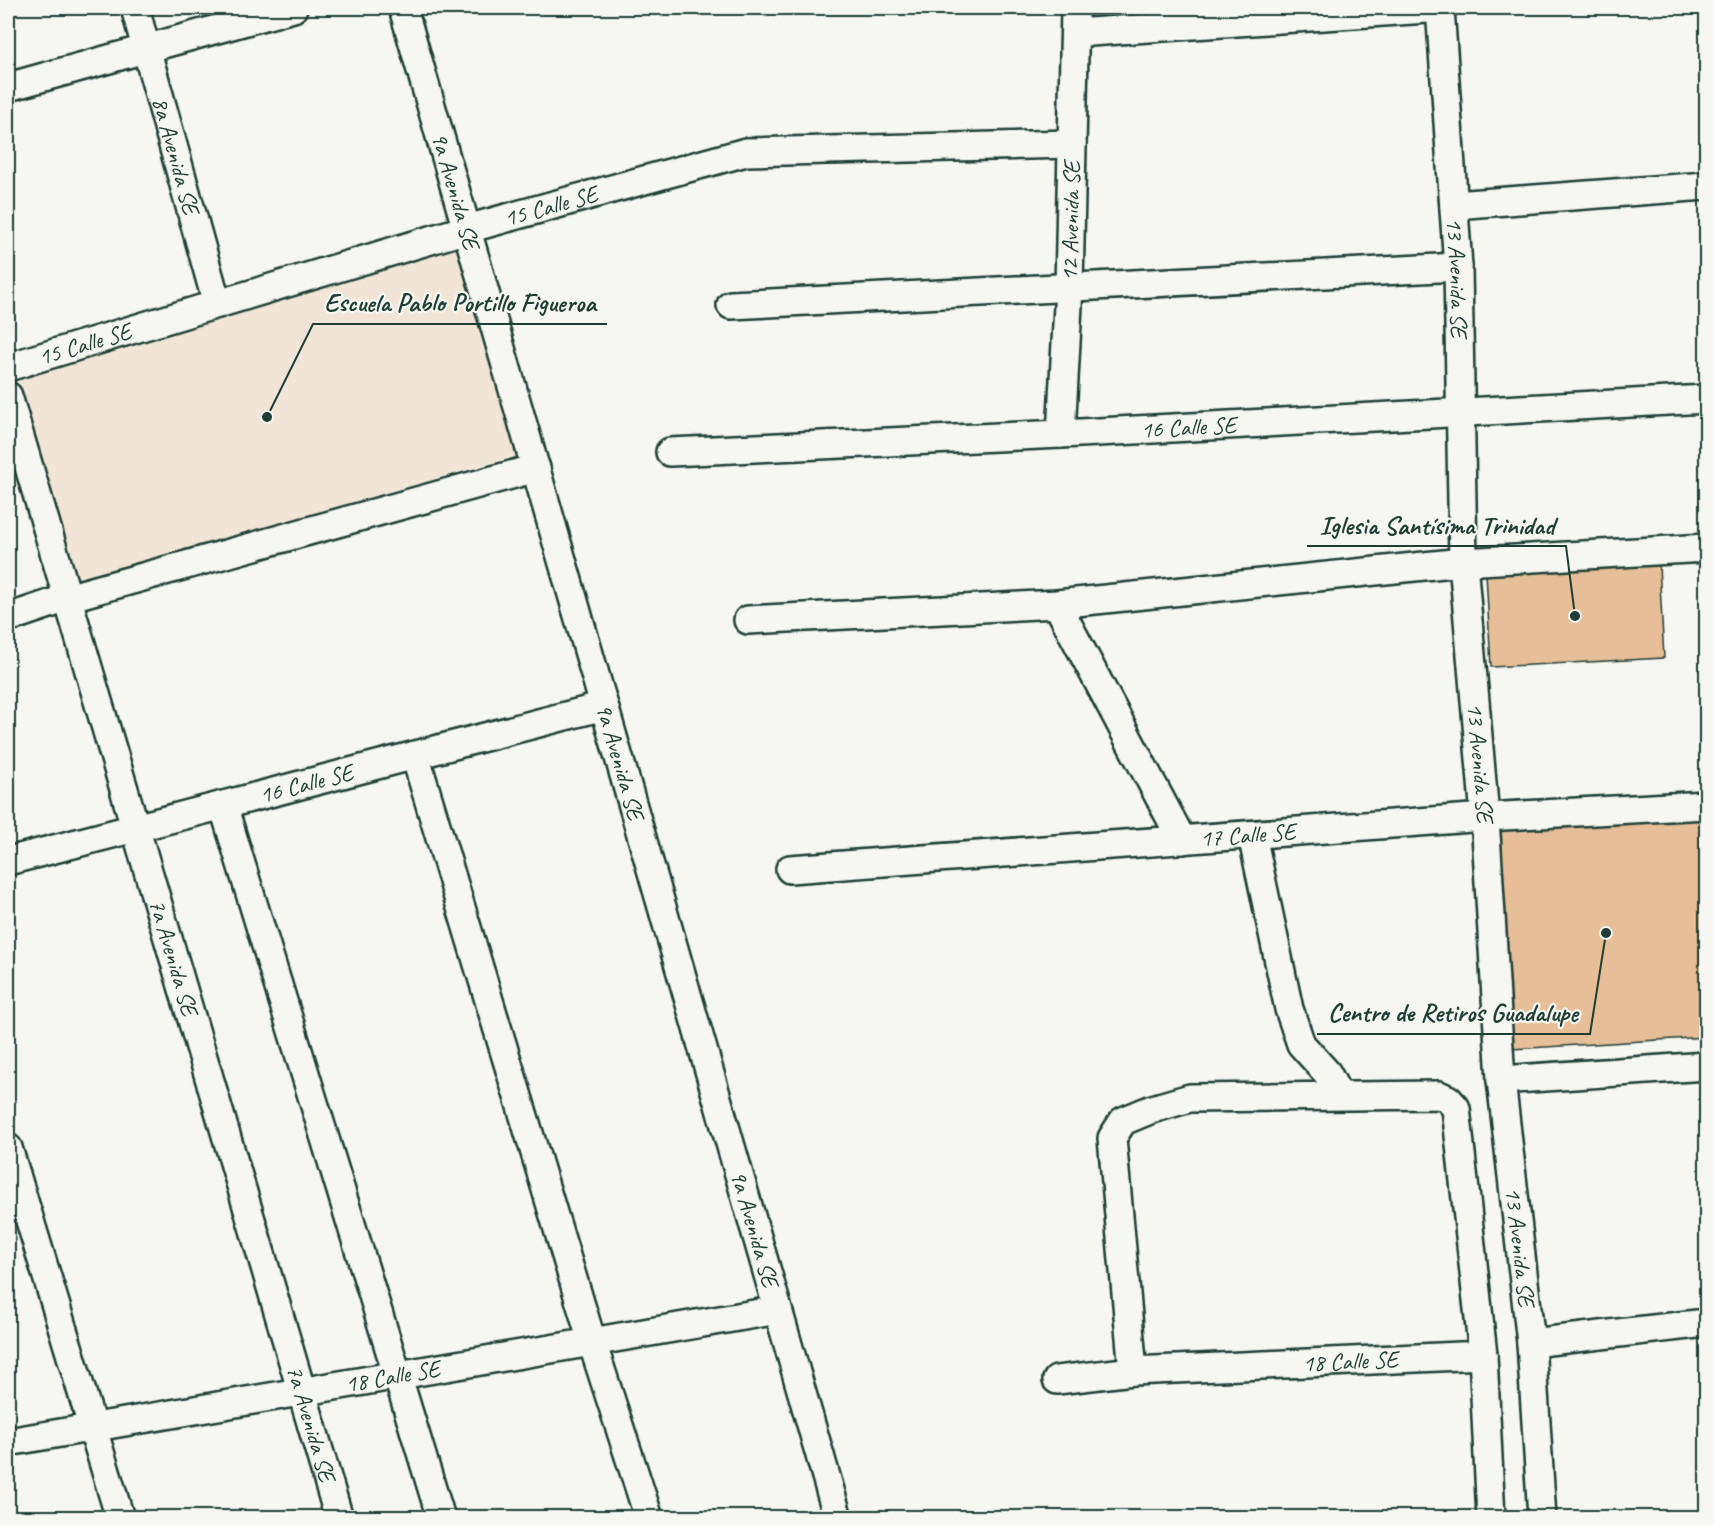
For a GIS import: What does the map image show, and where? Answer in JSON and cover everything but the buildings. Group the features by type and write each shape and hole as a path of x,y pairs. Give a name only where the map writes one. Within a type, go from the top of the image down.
{"street":[{"name":"8a Avenida SE","path":"135,8 217,304"},
{"path":"8,87 293,8"},
{"name":"9a Avenida SE","path":"403,8 838,1518"},
{"path":"1075,20 1441,8"},
{"name":"13 Avenida SE","path":"1441,8 1458,267 1463,562 1485,817 1501,1080 1531,1342 1542,1518"},
{"name":"12 Avenida SE","path":"1061,435 1069,287 1075,20"},
{"name":"15 Calle SE","path":"8,367 467,230 746,152 1072,144"},
{"path":"1454,205 1707,186"},
{"path":"731,305 1458,267"},
{"name":"7a Avenida SE","path":"8,396 133,828 339,1518"},
{"name":"16 Calle SE","path":"670,452 1061,435 1707,399"},
{"path":"8,618 67,598 536,468"},
{"path":"748,620 1057,604 1463,562 1707,548"},
{"path":"1057,604 1182,840"},
{"name":"16 Calle SE","path":"8,861 604,705"},
{"path":"415,755 592,1342 649,1518"},
{"path":"223,805 441,1518"},
{"name":"17 Calle SE","path":"790,869 1485,817 1707,805"},
{"path":"1252,835 1289,1009 1301,1044 1327,1073 1338,1094"},
{"path":"1501,1080 1707,1066"},
{"path":"1133,1371 1112,1137 1123,1121 1152,1108 1190,1098 1338,1094 1438,1095 1448,1099 1456,1108 1483,1355 1491,1518"},
{"path":"8,1148 120,1518"},
{"name":"18 Calle SE","path":"8,1442 778,1310"},
{"path":"1531,1342 1707,1323"},
{"name":"18 Calle SE","path":"1056,1380 1133,1371 1483,1355"}],"shaded area":[{"path":"459,245 516,456 75,580 18,377"}],"place":[{"name":"Escuela Pablo Portillo Figueroa","path":"267,417"},
{"name":"Iglesia Santísima Trinidad","path":"1575,616"},
{"name":"Centro de Retiros Guadalupe","path":"1606,933"}]}
